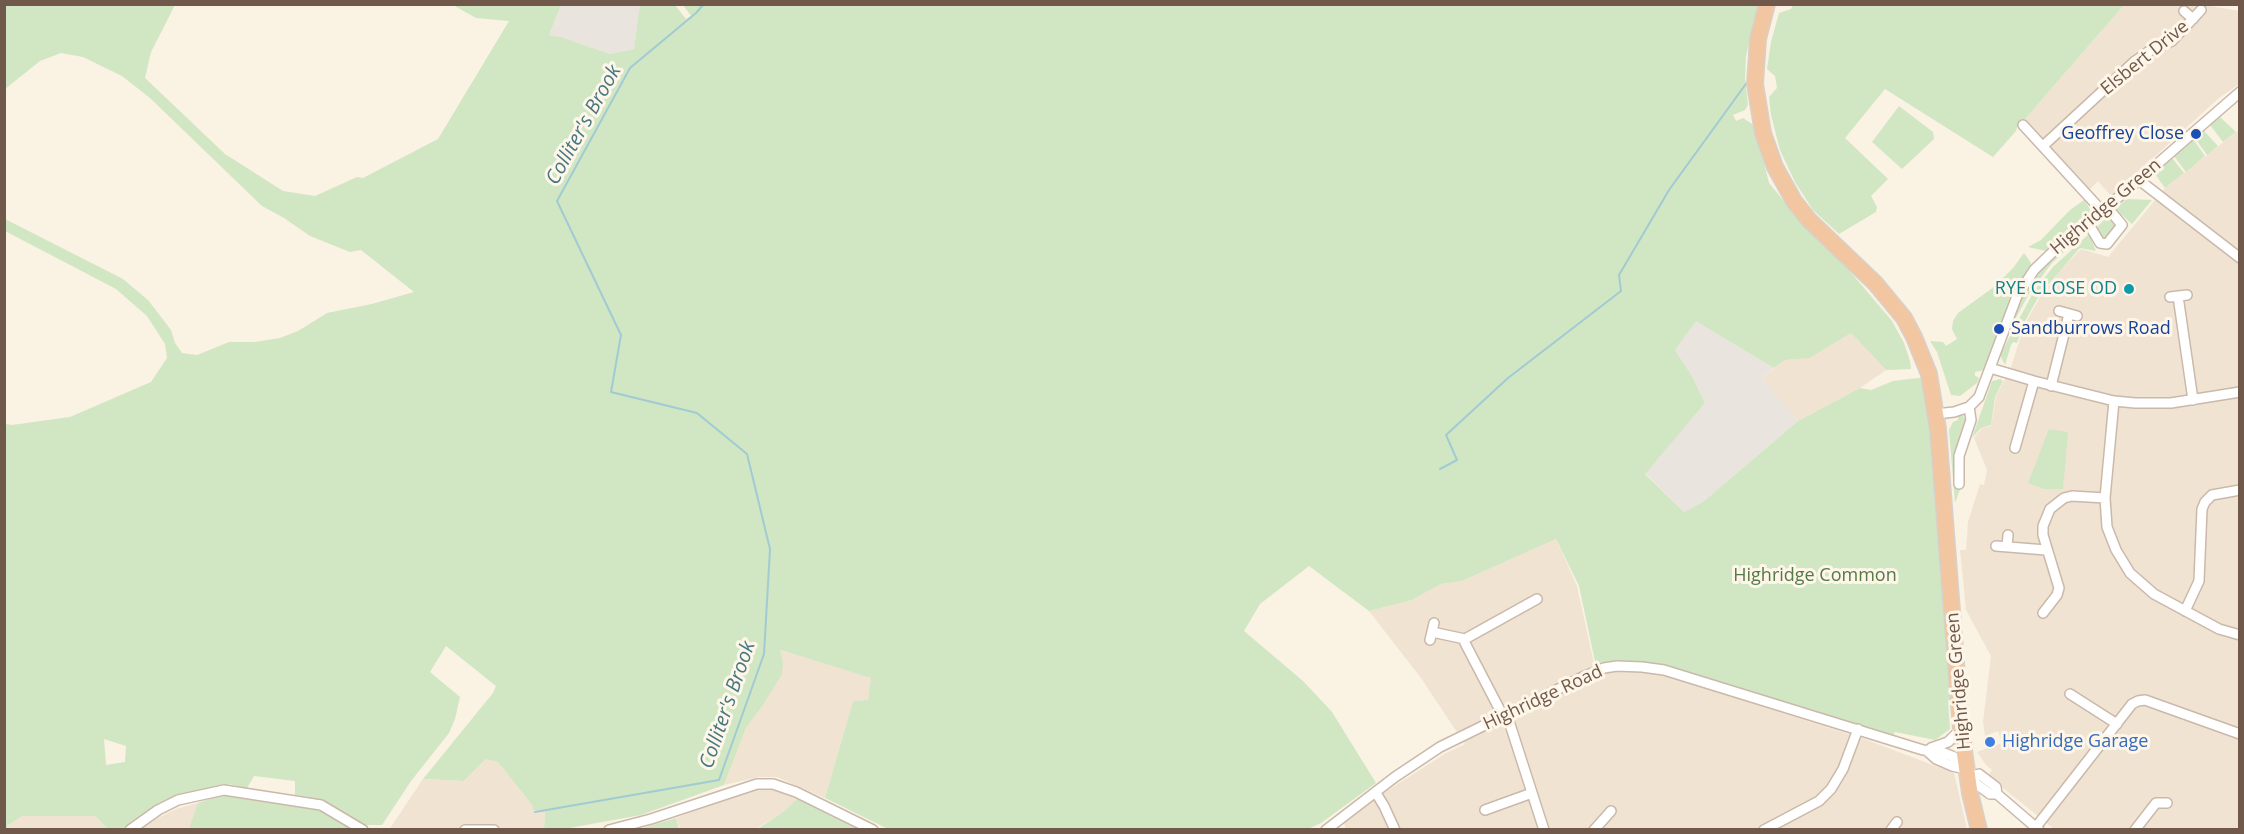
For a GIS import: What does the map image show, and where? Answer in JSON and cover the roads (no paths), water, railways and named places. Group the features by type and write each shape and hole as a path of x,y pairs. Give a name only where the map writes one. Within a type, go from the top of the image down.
{"highway":[{"name":"Highridge Green","path":"1767,4 1758,39 1755,84 1763,133 1775,167 1794,201 1809,220 1888,298 1904,318 1929,374 1936,414 1961,729 1970,772 1972,806 1979,830"}],"street":[{"name":"Elsbert Drive","path":"2043,146 2134,62 2151,50 2172,41 2201,10"},
{"name":"Elsbert Drive","path":"2184,11 2193,19"},
{"name":"Highridge Green","path":"1959,484 1959,456 1971,420 1969,406 1979,397 1985,372 2025,281 2041,262 2240,92"},
{"path":"2023,125 2122,225 2107,244 2100,243 2088,223"},
{"path":"2139,180 2240,258"},
{"path":"2178,296 2193,400"},
{"path":"2051,386 2068,314"},
{"path":"1985,372 2114,400 2151,404 2240,392"},
{"path":"2015,447 2034,381"},
{"path":"2114,400 2105,498 2107,528 2123,563 2147,589 2219,629 2240,635"},
{"path":"1936,414 1954,412 1969,406"},
{"path":"2185,611 2199,581 2202,509 2205,502 2212,495 2240,490"},
{"path":"2043,613 2058,595 2059,588 2046,550 2043,526 2050,509 2057,502 2072,496 2105,498"},
{"path":"2007,548 2008,535"},
{"path":"1996,546 2046,550"},
{"path":"1432,632 1465,639 1537,599"},
{"path":"1465,639 1465,643 1505,716 1544,830"},
{"name":"Highridge Road","path":"1326,830 1395,777 1440,747 1594,672 1604,668 1631,666 1664,670 1925,751 1952,766 1979,774 1996,787 1996,794 2038,828"},
{"path":"2070,694 2117,724"},
{"path":"2038,828 2132,704 2145,700 2240,734"},
{"path":"1764,830 1819,801 1831,789 1843,769 1858,729"},
{"path":"1925,751 1948,742 1961,729"},
{"path":"609,830 651,819 757,784 773,784 796,792 873,830"},
{"path":"130,830 158,810 178,800 224,790 321,805 363,830"},
{"path":"1376,793 1395,830"},
{"path":"1485,810 1532,793"},
{"path":"2135,830 2156,803 2167,803"},
{"path":"1594,830 1611,811"},
{"path":"465,830 494,830"}],"waterway":[{"name":"Colliter's Brook","path":"535,812 719,780 764,654 770,549 747,454 697,413 611,392 621,335 557,201 630,68 704,4"},
{"path":"1440,469 1457,460 1446,435 1508,378 1621,291 1619,275 1669,190 1748,81"}],"place":[{"name":"Geoffrey Close","path":"2196,134"},
{"name":"RYE CLOSE OD","path":"2129,289"},
{"name":"Sandburrows Road","path":"1999,329"},
{"name":"Highridge Garage","path":"1990,742"}],"park label":[{"name":"Highridge Common","path":"1815,576"}]}
